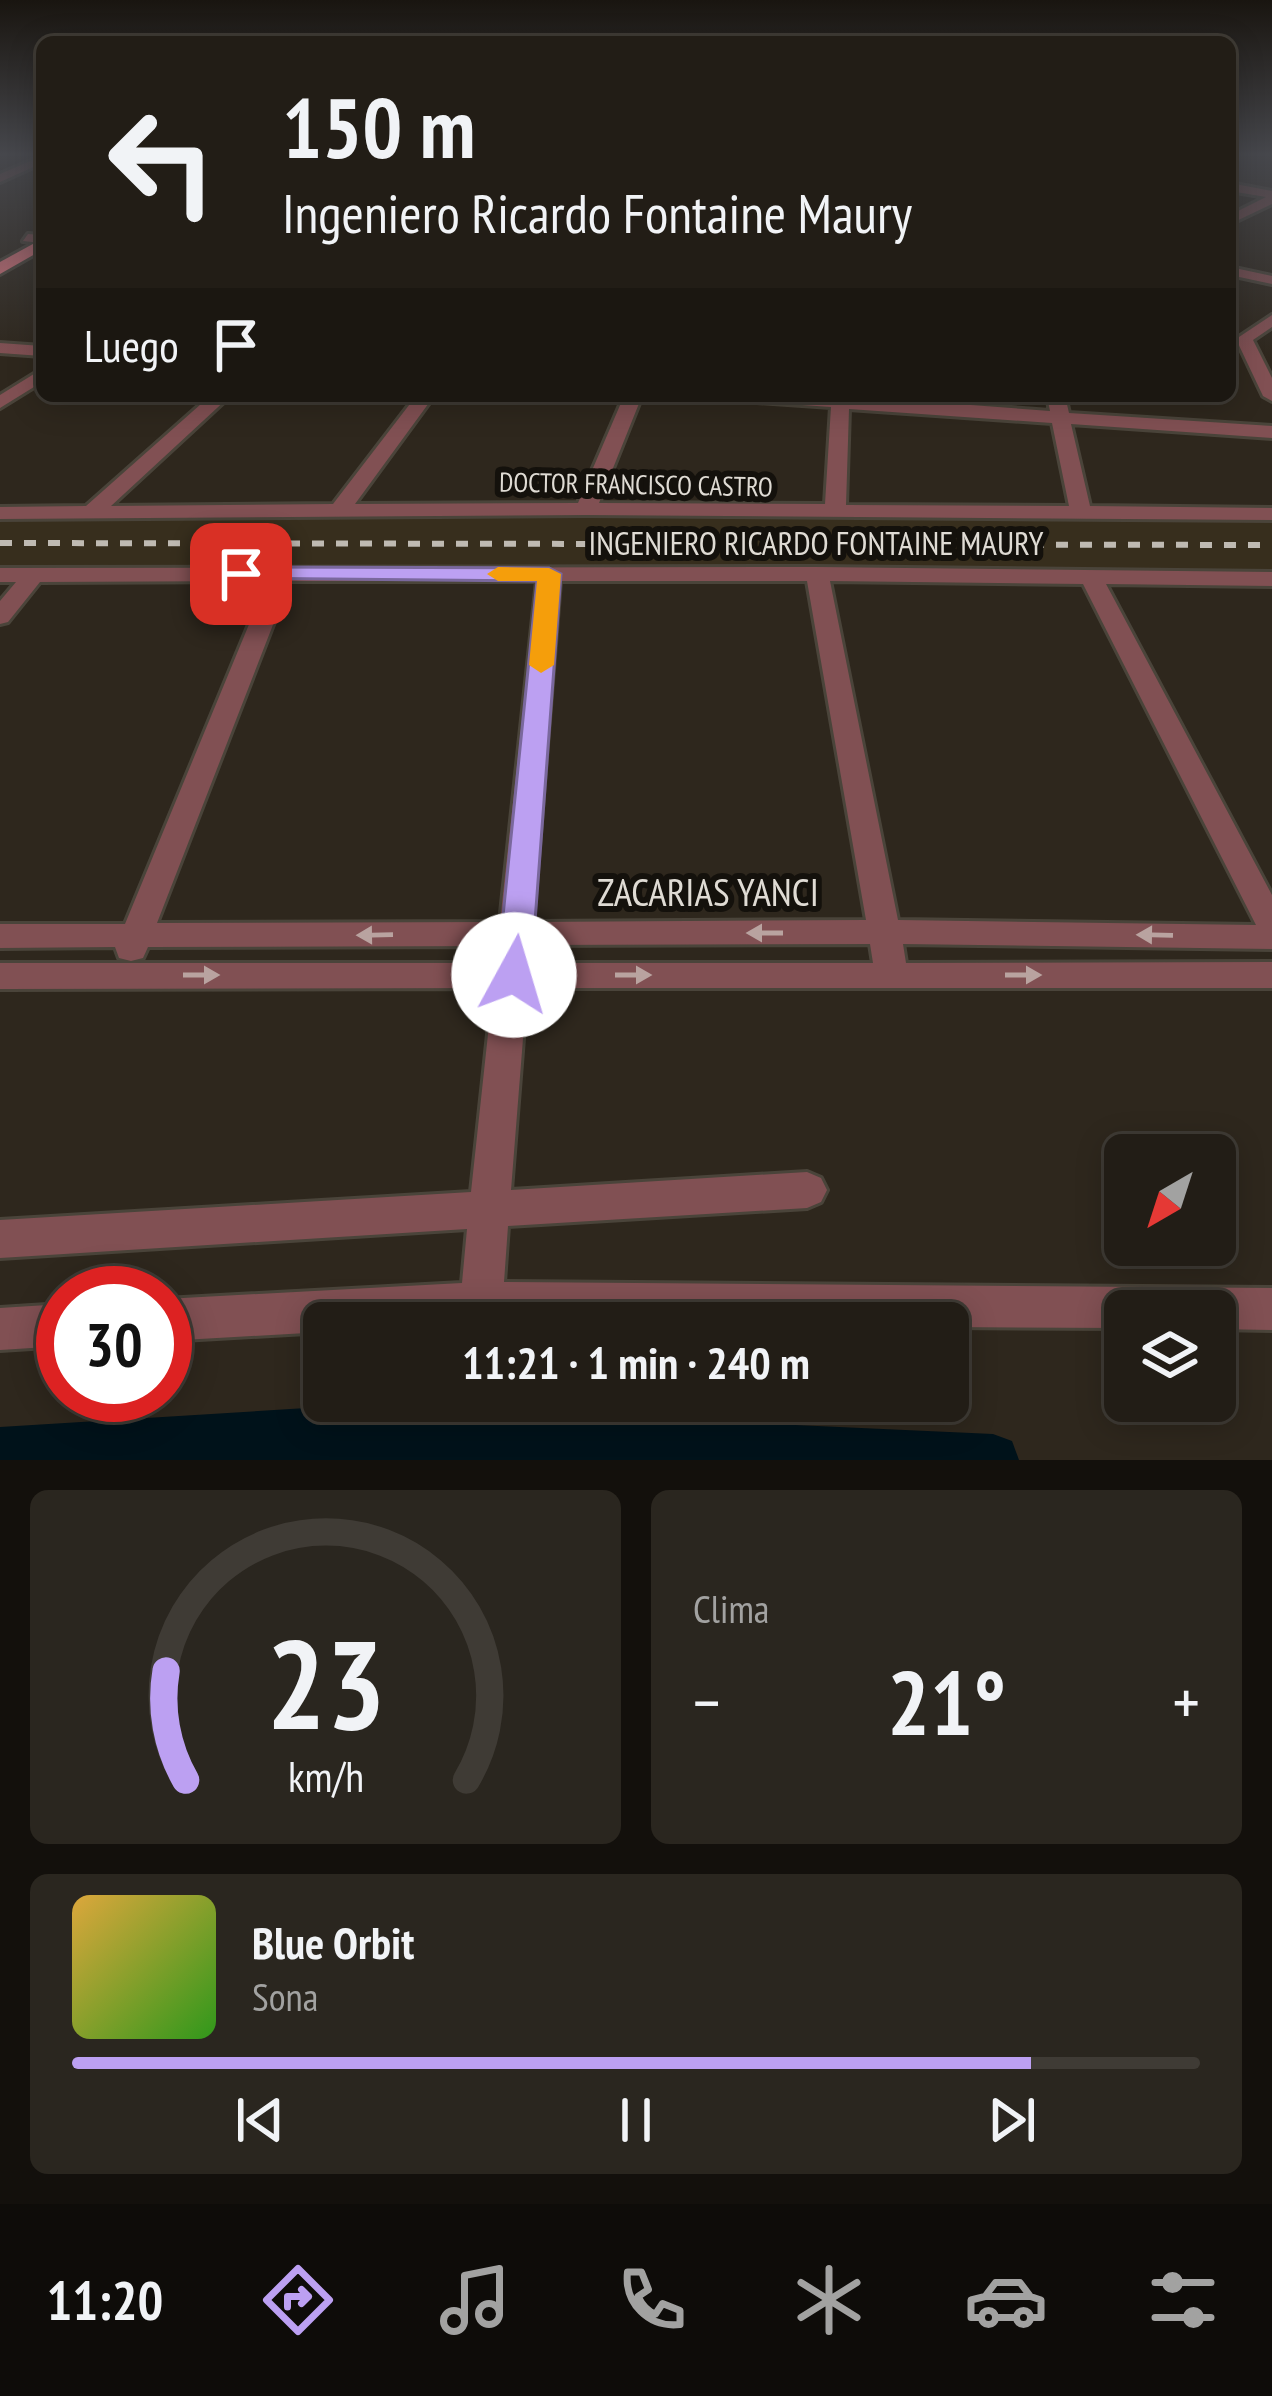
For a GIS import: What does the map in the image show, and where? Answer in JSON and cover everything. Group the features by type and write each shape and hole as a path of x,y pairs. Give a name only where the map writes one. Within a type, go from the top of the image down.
{"main road":[{"path":"0,254 36,239"},
{"path":"0,269 36,240"}],"street":[{"path":"1236,272 1272,280"},
{"path":"1237,338 1272,320"},
{"path":"1237,338 1272,346"},
{"path":"1237,338 1272,396"},
{"path":"0,348 36,351"},
{"path":"0,403 36,378"},
{"path":"91,513 213,402"},
{"path":"339,511 420,402"},
{"path":"586,509 631,402"},
{"path":"835,514 841,402"},
{"path":"934,402 1058,406 1272,432"},
{"path":"1058,406 1081,513"},
{"name":"DOCTOR FRANCISCO CASTRO","path":"0,513 586,509 1272,514"},
{"path":"122,976 282,573"},
{"path":"481,1302 519,934 549,574"},
{"path":"817,574 892,975"},
{"name":"INGENIERO RICARDO FONTAINE MAURY","path":"0,575 1272,579"},
{"path":"0,617 33,575"},
{"path":"1090,577 1272,925"},
{"name":"ZACARIAS YANCI","path":"0,936 884,932 1272,937"},
{"path":"0,976 1272,975"},
{"path":"0,1239 807,1190"},
{"path":"969,1306 1272,1309"},
{"path":"192,1318 303,1312"},
{"path":"0,1329 36,1327"}],"shaded area":[{"path":"0,517 1272,519 1272,579 0,575"}],"waterway":[{"path":"0,1453 355,1431 993,1460"}],"railway":[{"path":"0,543 1272,545"}],"slow traffic":[{"path":"498,574 549,574 541,665"}],"route":[{"path":"241,574 549,574 514,975"}]}
